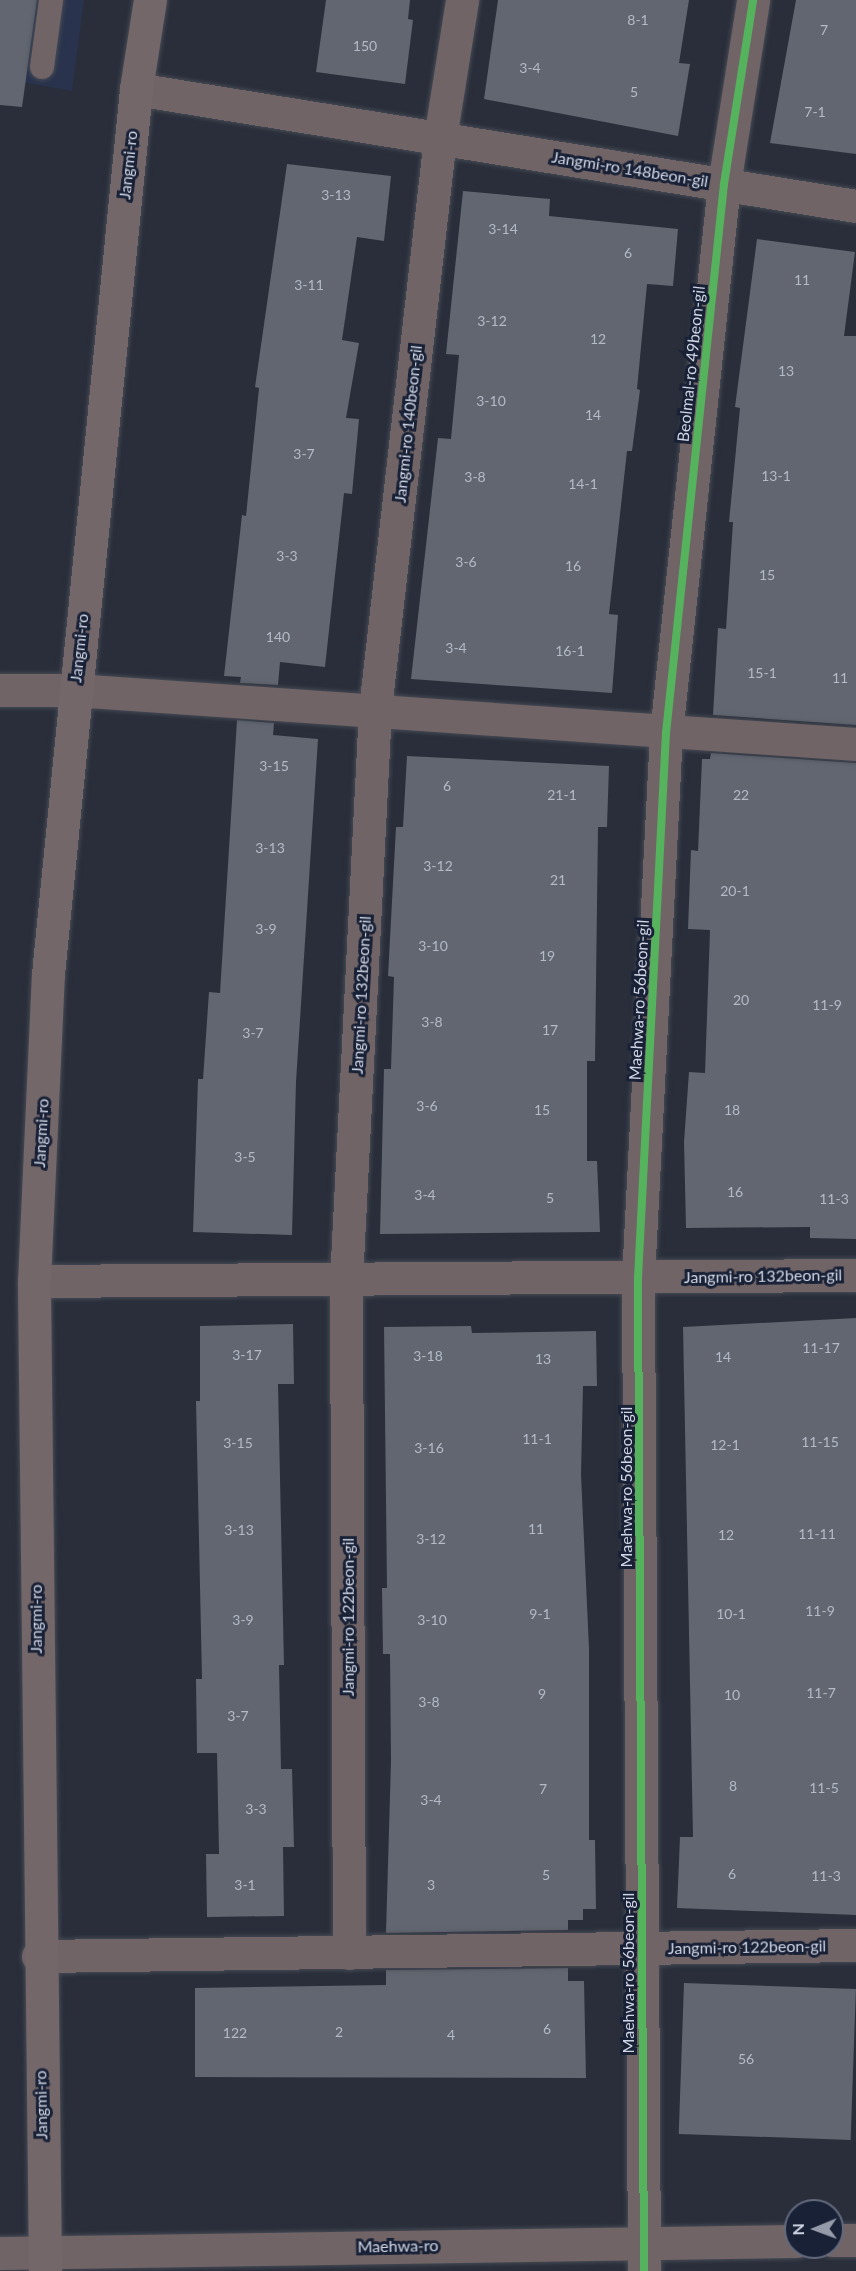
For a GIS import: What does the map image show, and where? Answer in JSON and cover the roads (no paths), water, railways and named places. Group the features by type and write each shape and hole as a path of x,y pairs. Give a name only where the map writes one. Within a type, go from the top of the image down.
{"street":[{"name":"Jangmi-ro","path":"45,2262 38,1956 34,1281 48,974 74,690 136,89 150,0"},
{"path":"440,138 462,0"},
{"name":"Beolmal-ro 49beon-gil","path":"666,733 724,184 753,0"},
{"name":"Jangmi-ro 148beon-gil","path":"136,89 856,206"},
{"name":"Jangmi-ro 140beon-gil","path":"375,709 440,138"},
{"path":"0,690 74,690 375,709 666,733 856,744"},
{"name":"Jangmi-ro 132beon-gil","path":"346,1281 375,709"},
{"name":"Maehwa-ro 56beon-gil","path":"644,2256 638,1278 666,733"},
{"name":"Jangmi-ro 132beon-gil","path":"34,1281 346,1281 856,1275"},
{"name":"Jangmi-ro 122beon-gil","path":"346,1281 349,1953"},
{"name":"Jangmi-ro 122beon-gil","path":"38,1956 856,1946"},
{"name":"Maehwa-ro","path":"0,2253 45,2262 644,2256 784,2242"}],"lane":[{"path":"42,67 51,0"}]}
